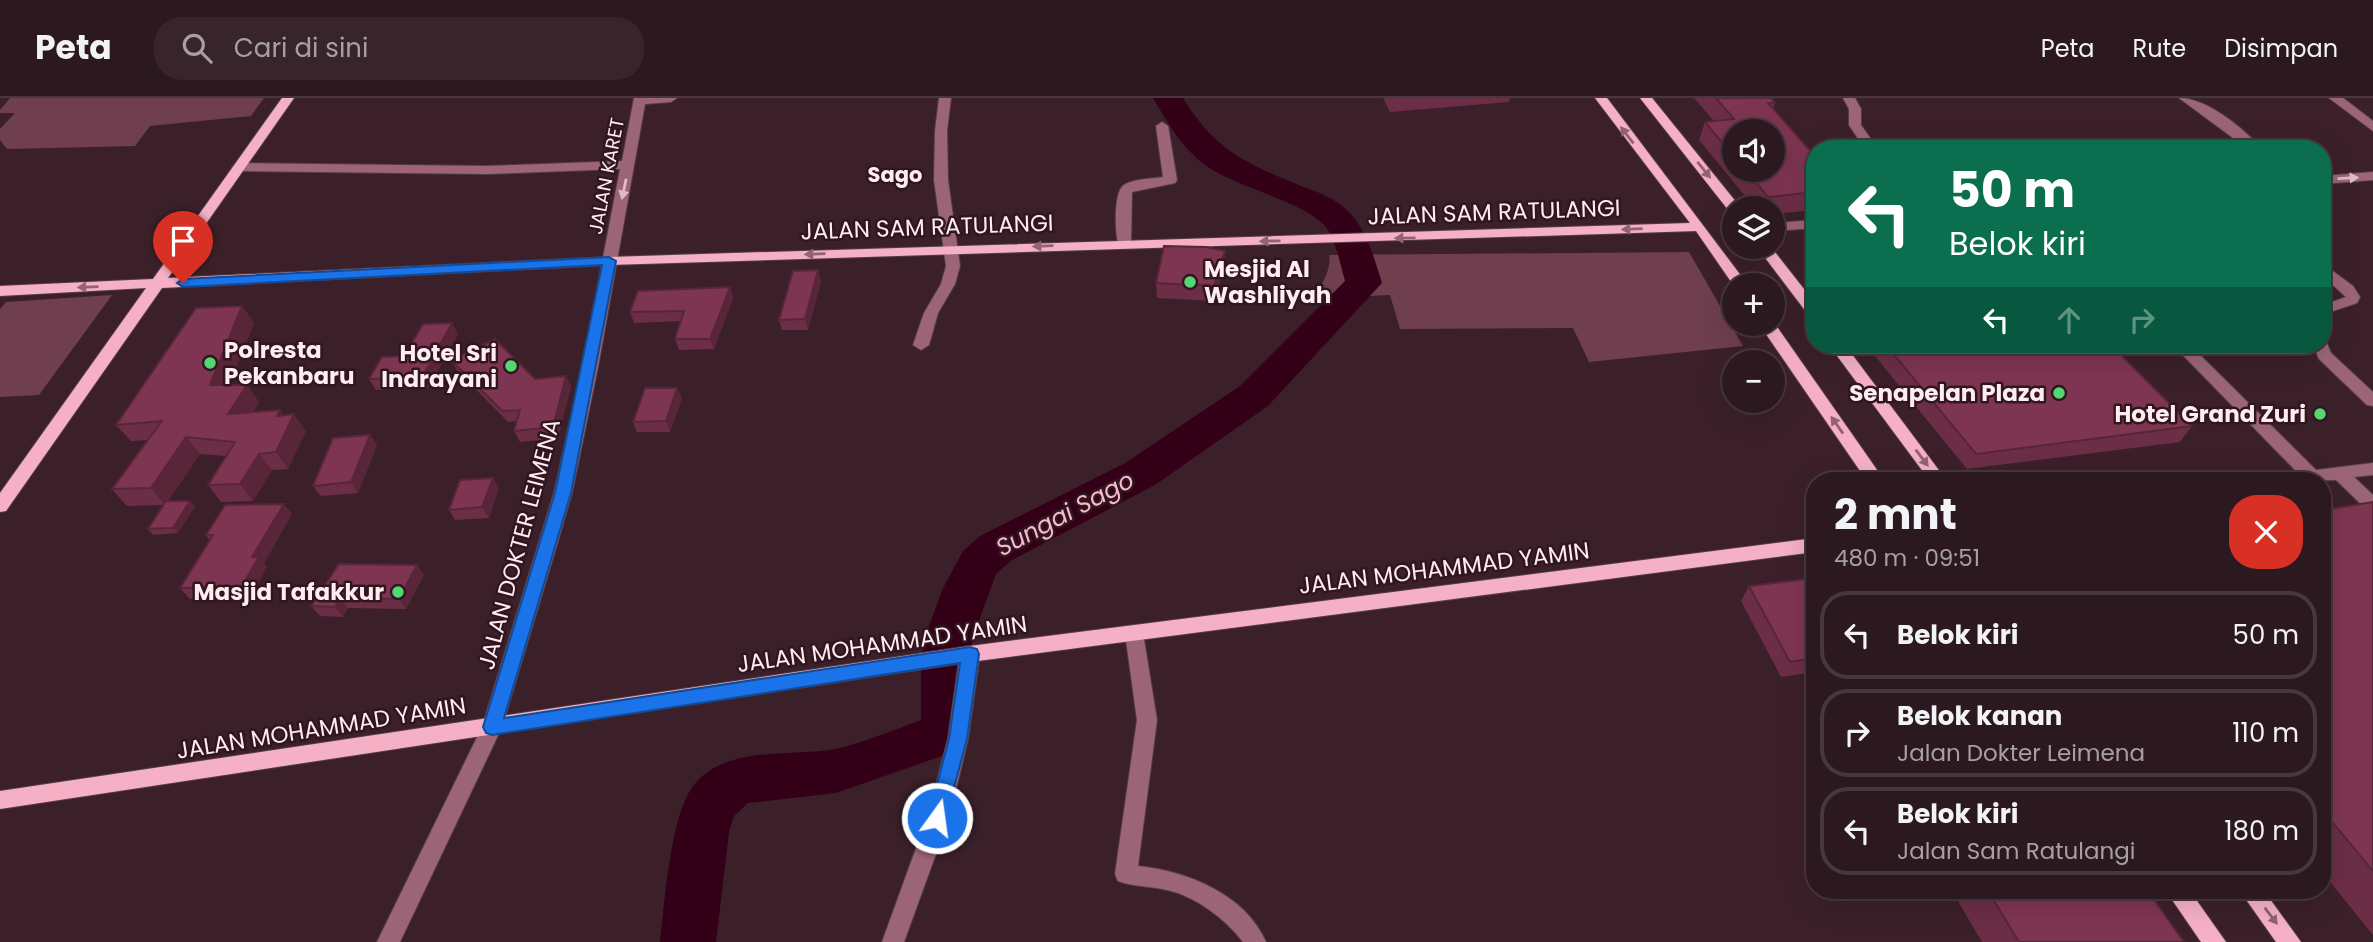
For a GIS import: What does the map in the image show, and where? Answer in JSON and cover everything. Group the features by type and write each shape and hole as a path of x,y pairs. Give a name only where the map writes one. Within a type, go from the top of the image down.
{"main road":[{"path":"0,506 288,98"},
{"path":"1601,98 1733,273"},
{"path":"1646,98 1724,196"},
{"name":"JALAN SAM RATULANGI","path":"0,291 609,261 1700,227"},
{"path":"1773,259 1806,302"},
{"path":"1775,336 1870,472"},
{"path":"1844,354 1932,472"},
{"name":"JALAN MOHAMMAD YAMIN","path":"0,800 965,655 1806,545"},
{"path":"2183,899 2215,942"},
{"path":"2257,899 2290,942"}],"street":[{"path":"640,99 671,98"},
{"path":"921,345 931,313 948,284 954,266 942,183 941,131 945,98"},
{"path":"1849,98 1855,108 1855,125 1866,140"},
{"path":"2185,98 2245,140"},
{"path":"2336,98 2373,127"},
{"name":"JALAN KARET","path":"609,261 640,99"},
{"path":"1124,243 1125,191 1130,187 1170,180 1161,126"},
{"path":"239,167 487,170 629,165"},
{"path":"2331,179 2373,176"},
{"path":"1785,226 1806,225"},
{"name":"JALAN DOKTER LEIMENA","path":"388,942 434,852 492,727 563,493 609,261"},
{"path":"2331,275 2353,297 2352,300 2331,306"},
{"path":"2190,354 2307,472"},
{"path":"2324,354 2373,401"},
{"path":"2331,474 2373,469"},
{"path":"2339,473 2373,505"},
{"path":"1134,633 1147,720 1126,874 1179,883 1235,915 1251,930 1255,942"},
{"path":"892,942 937,818 958,739 965,655"}],"shaded area":[{"path":"10,98 264,98 251,116 150,126 135,146 7,149 0,140 0,129 15,113 0,113 0,110"},
{"path":"1689,252 1722,309 1722,336 1737,336 1743,346 1589,362 1573,328 1400,329 1390,295 1310,299 1324,279 1329,267 1329,255"},
{"path":"112,295 39,395 0,397 0,309 6,302"}],"building":[{"path":"1716,98 1771,98 1775,103 1768,103 1782,119 1734,119"},
{"path":"1722,120 1722,143 1705,122"},
{"path":"1785,122 1806,146 1806,193 1767,196 1755,182 1785,182"},
{"path":"1164,246 1206,247 1225,251 1214,286 1156,283"},
{"path":"818,270 805,319 779,320 793,271"},
{"path":"730,287 710,339 675,339 684,311 630,312 638,291"},
{"path":"242,306 210,385 247,385 228,414 280,410 277,416 294,414 276,452 259,454 240,484 208,485 235,442 186,437 151,488 112,489 162,421 116,425 196,308"},
{"path":"452,323 422,378 369,379 382,357 404,356 423,324"},
{"path":"495,339 535,379 566,376 553,427 514,431 520,410 502,411 451,360"},
{"name":"Senapelan Plaza","path":"1893,354 2120,354 2192,426 1976,454"},
{"path":"645,388 677,388 666,421 633,422"},
{"path":"370,435 351,482 313,486 333,438"},
{"path":"493,478 482,507 449,510 460,480"},
{"path":"166,501 190,501 173,528 148,529"},
{"path":"2373,502 2373,871 2331,821 2331,509"},
{"path":"284,504 252,557 259,557 242,586 180,588 213,535 206,535 225,505"},
{"path":"339,564 417,565 399,599 340,598 335,607 311,606"},
{"path":"1806,579 1806,659 1790,662 1749,586"},
{"path":"1993,899 2154,899 2184,942 2019,942"}],"waterway":[{"name":"Sungai Sago","path":"688,942 702,832 712,802 736,782 836,771 941,735 946,726 945,658 965,590 979,563 996,548 1140,474 1254,396 1364,283 1349,238 1333,215 1316,204 1245,175 1216,158 1192,135 1168,98"}],"place":[{"name":"Mesjid Al Washliyah","path":"1190,282"},
{"name":"Polresta Pekanbaru","path":"210,363"},
{"name":"Hotel Sri Indrayani","path":"511,366"},
{"name":"Senapelan Plaza","path":"2059,393"},
{"name":"Hotel Grand Zuri","path":"2320,414"},
{"name":"Masjid Tafakkur","path":"398,592"}],"district":[{"name":"Sago","path":"895,175"}],"route":[{"path":"183,283 609,261 563,493 492,727 970,654 958,739 937,818"}]}
